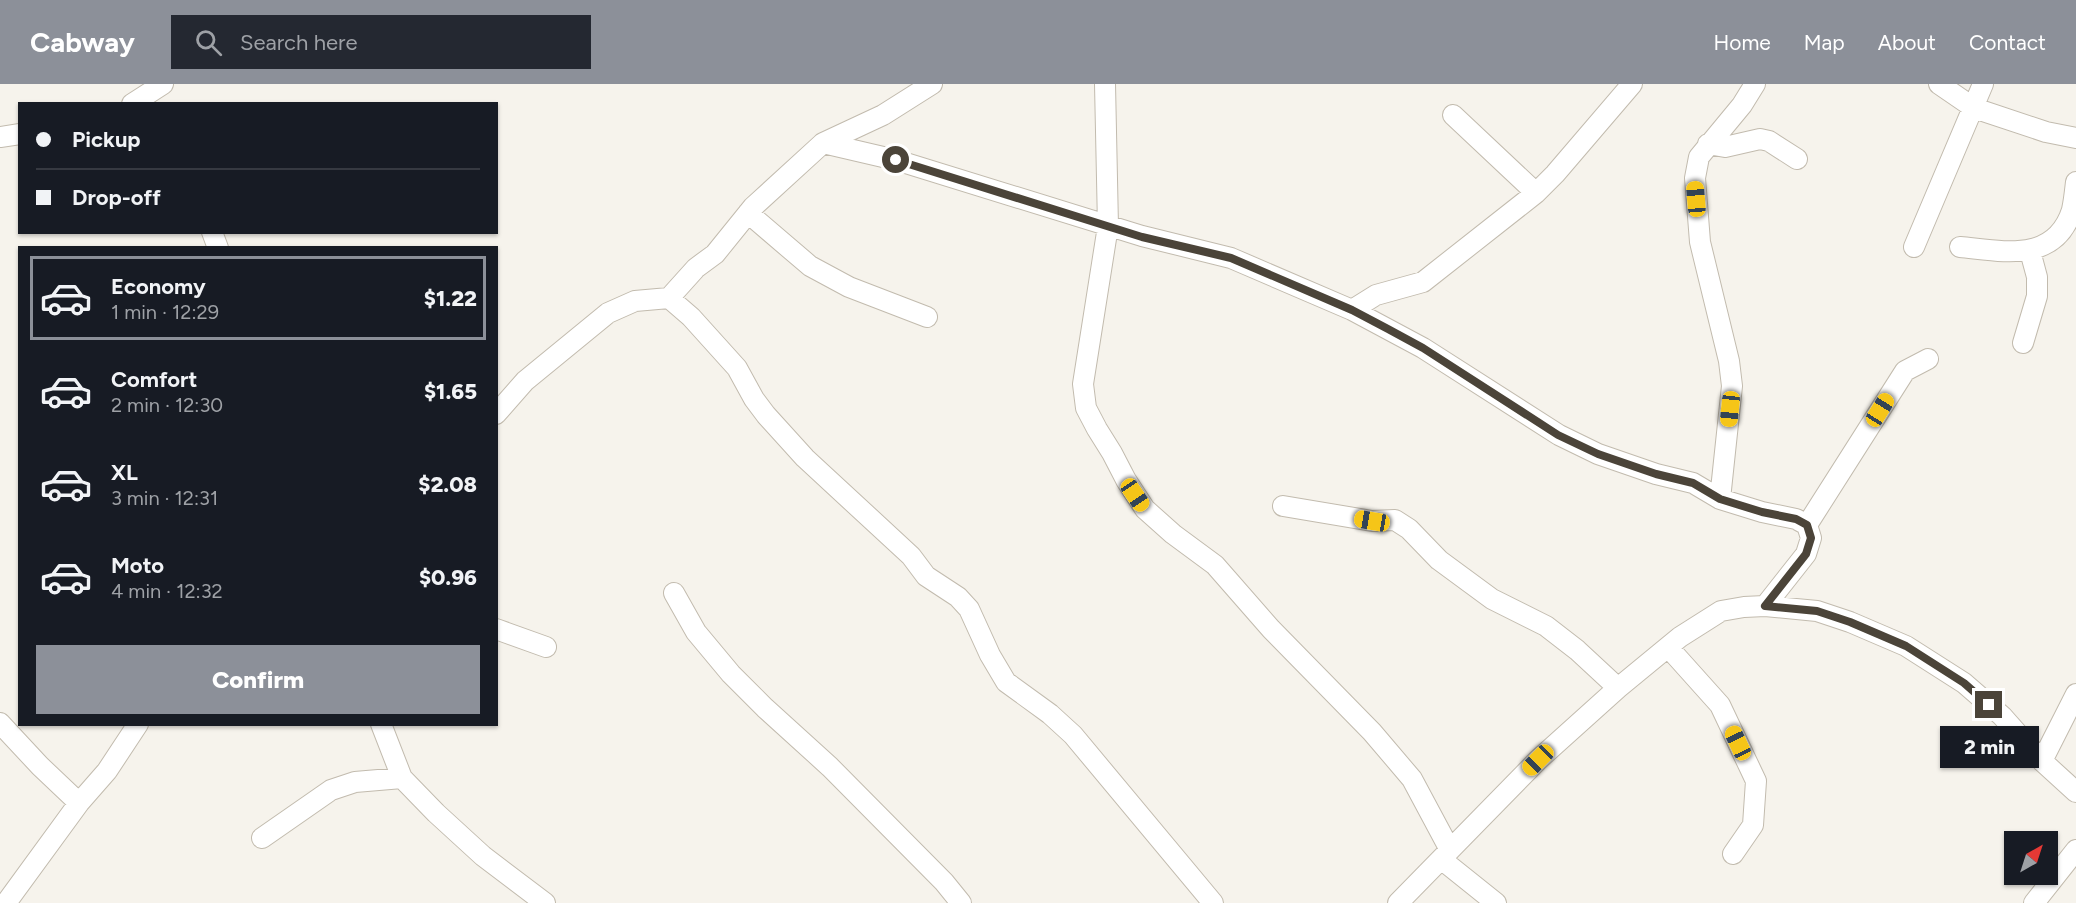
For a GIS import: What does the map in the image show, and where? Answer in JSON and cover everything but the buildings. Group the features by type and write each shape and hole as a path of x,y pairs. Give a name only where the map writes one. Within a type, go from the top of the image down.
{"street":[{"path":"135,102 163,84"},
{"path":"498,412 525,381 608,313 635,301 669,297 696,268 715,254 748,213 823,144 883,115 932,84"},
{"path":"1105,84 1108,226 1083,384 1086,408 1096,429 1145,509 1215,566 1379,740 1412,779 1446,855 1496,903"},
{"path":"1352,310 1377,295 1423,282 1536,194 1632,84"},
{"path":"1720,499 1732,386 1729,361 1700,242 1695,178 1699,157 1742,105 1755,84"},
{"path":"1938,84 1974,108 2046,132 2076,138"},
{"path":"1914,247 1983,84"},
{"path":"1453,115 1536,194"},
{"path":"0,137 18,134"},
{"path":"1708,144 1725,147 1760,139 1774,144 1797,159"},
{"path":"823,144 896,160 1142,237 1231,258 1352,310 1423,348 1558,435 1598,454 1656,474 1693,483 1720,499 1762,512 1796,519 1807,525 1811,538 1806,554 1765,606"},
{"path":"1960,247 2030,251 2044,245 2057,235 2072,210 2076,182"},
{"path":"748,213 810,266 849,287 927,317"},
{"path":"2023,343 2037,296 2037,277 2030,251"},
{"path":"669,297 691,317 737,368 754,399 766,415 805,458 911,556 926,576 958,597 969,609 990,655 1006,682 1050,714 1073,735 1213,903"},
{"path":"1807,525 1905,371 1928,359"},
{"path":"1283,506 1372,521 1395,520 1409,529 1439,560 1492,599 1546,626 1577,650 1618,688"},
{"path":"674,593 696,632 731,674 830,767 944,882 961,903"},
{"path":"1398,903 1538,760 1618,688 1680,636 1721,611 1744,607 1765,606 1817,611 1850,622 1906,646 1964,683 2002,716 2042,761 2076,792"},
{"path":"498,630 546,647"},
{"path":"1668,647 1720,705 1756,781 1753,825 1732,854"},
{"path":"2042,761 2076,694"},
{"path":"0,723 40,766 80,803"},
{"path":"7,902 80,803 107,771 137,726"},
{"path":"382,726 402,778 483,856 545,903"},
{"path":"262,838 331,790 355,782 402,778"},
{"path":"2034,903 2076,850"}],"route":[{"path":"896,160 1142,237 1231,258 1352,310 1388,329 1473,379 1558,435 1598,454 1656,474 1693,483 1720,499 1762,512 1796,519 1807,525 1811,538 1806,554 1765,606 1817,611 1850,622 1906,646 1964,683 1989,705"}]}
